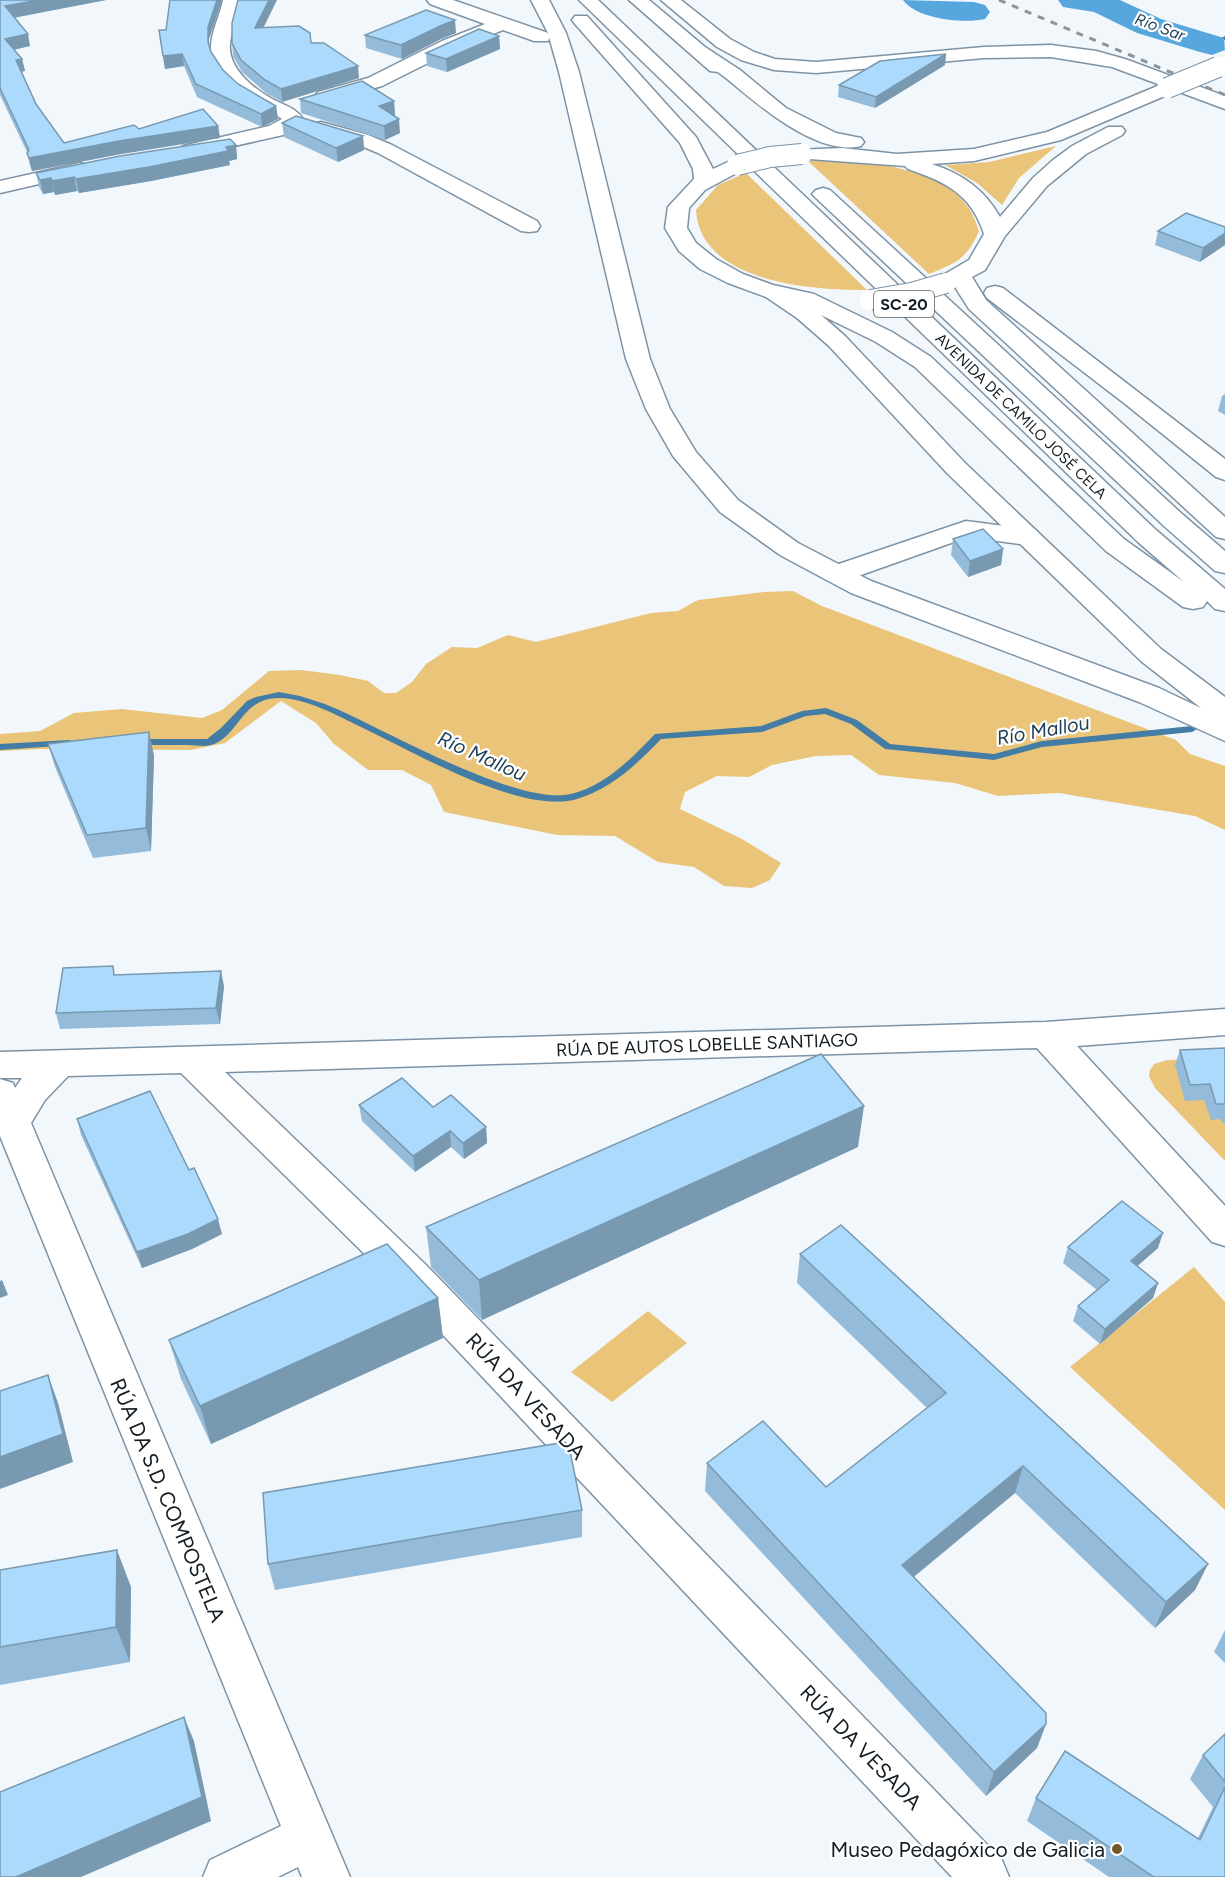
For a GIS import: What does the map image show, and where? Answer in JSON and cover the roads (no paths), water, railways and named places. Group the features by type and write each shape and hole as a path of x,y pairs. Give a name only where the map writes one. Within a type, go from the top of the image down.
{"main road":[{"path":"232,0 220,47 221,58 226,68 238,81 263,101 297,108 385,149 528,226"},
{"path":"436,0 541,37"},
{"path":"540,0 557,33 569,72 638,359 658,409 686,456 729,506 789,549 861,587 954,624 1149,695 1225,731"},
{"path":"614,0 708,87"},
{"path":"638,0 701,52 779,125 810,142 842,154"},
{"path":"670,0 730,48 761,62 795,67 995,51 1053,51 1105,59 1135,67 1225,102"},
{"path":"578,2 689,141 703,169 705,180"},
{"name":"AVENIDA DE CAMILO JOSÉ CELA","path":"578,2 1147,536 1225,603"},
{"path":"171,153 242,140 276,131 297,108 375,82 449,45 503,23"},
{"path":"701,52 741,80 779,112 815,133 831,138 898,147 960,146 997,141 1020,145"},
{"path":"1223,69 1185,99 1142,117 1079,150 1040,182 1010,220 995,234 992,243 961,275 911,293 870,300 804,298 775,293 722,274 699,259 683,244 676,229 675,214 683,200 705,180 737,165 770,157 802,154 842,154 897,160 953,158 1020,145 1054,136 1167,88 1223,69"},
{"name":"AVENIDA DE CAMILO JOSÉ CELA","path":"760,135 1173,520 1225,565"},
{"path":"897,160 927,169 957,182 979,200 991,216 995,234"},
{"path":"0,187 100,166"},
{"path":"0,172 41,177"},
{"path":"961,275 988,286 1004,301 1133,398 1225,472"},
{"path":"961,275 977,304 1225,531"},
{"path":"775,293 805,313 837,341 956,468 1151,655 1225,712"},
{"path":"804,298 884,337 923,362 1114,545 1211,614 1225,618"},
{"path":"837,574 966,529 1028,537"},
{"name":"RÚA DE AUTOS LOBELLE SANTIAGO","path":"189,1059 1046,1035 1225,1022"},
{"path":"1046,1035 1225,1231"},
{"path":"0,1065 189,1059"},
{"name":"RÚA DA VESADA","path":"189,1059 390,1253 985,1877"},
{"name":"RÚA DA S.D. COMPOSTELA","path":"60,1063 32,1090 6,1107 84,1300 318,1857"},
{"path":"227,1877 318,1857"}],"waterway":[{"name":"Río Sar","path":"919,0 951,11 974,12"},
{"name":"Río Sar","path":"1074,0 1101,3 1149,26 1212,45"},
{"name":"Río Sar","path":"1212,45 1225,38"},
{"name":"Río Mallou","path":"138,742 209,742 251,703 269,696 290,696 333,710 485,781 539,798 560,799 575,796 602,785 626,767 658,736 762,729 805,713 826,711 854,722 888,747 994,757 1042,744 1192,729"},
{"name":"Río Mallou","path":"0,747 69,743"}],"railway":[{"path":"999,0 1225,95"}],"place":[{"name":"Museo Pedagóxico de Galicia","path":"1117,1849"}]}
